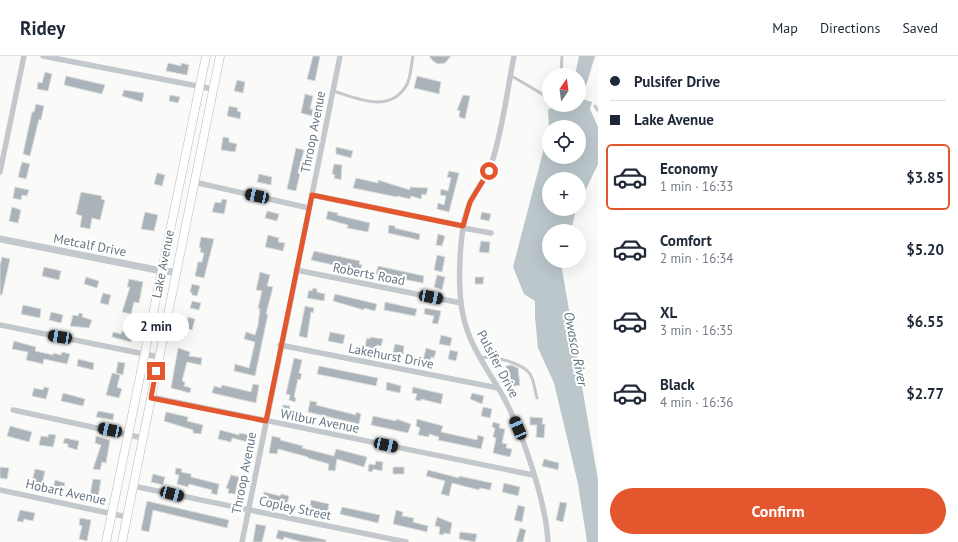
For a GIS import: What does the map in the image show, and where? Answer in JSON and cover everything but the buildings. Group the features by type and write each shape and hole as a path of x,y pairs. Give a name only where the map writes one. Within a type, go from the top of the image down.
{"main road":[{"name":"Lake Avenue","path":"106,542 206,56"},
{"name":"Lake Avenue","path":"122,542 220,56"}],"street":[{"path":"0,172 24,56"},
{"path":"43,56 213,89"},
{"name":"Throop Avenue","path":"242,542 280,345 340,56"},
{"name":"Pulsifer Drive","path":"514,56 493,161 486,178 470,202 463,227 461,303 466,328 509,408 522,438 544,513 548,542"},
{"path":"194,182 309,208"},
{"path":"312,195 491,233"},
{"name":"Metcalf Drive","path":"0,239 162,271 176,272"},
{"name":"Roberts Road","path":"296,270 461,303"},
{"path":"0,325 159,357"},
{"name":"Lakehurst Drive","path":"280,345 498,388"},
{"name":"Wilbur Avenue","path":"151,398 533,475"},
{"path":"13,410 143,438"},
{"name":"Copley Street","path":"133,486 406,542"},
{"name":"Hobart Avenue","path":"0,490 127,517"}],"lane":[{"path":"332,91 371,102 386,102 398,95 407,85 413,56"},
{"path":"561,68 562,56"},
{"path":"510,75 542,94"},
{"path":"595,106 598,111"},
{"path":"481,358 486,357 518,364 530,374 537,398"}],"shaded area":[{"path":"579,56 595,56 586,86 586,68 576,68"},
{"path":"586,100 592,102 590,109 598,127 598,164 586,189 586,172 542,172 542,216 574,216 573,224 542,224 542,268 562,268 598,480 598,542 587,542 578,484 554,383 538,348 535,301 524,294 513,267 542,156 542,164 586,164 586,120 549,120 548,112 586,112"}],"route":[{"path":"156,371 151,398 266,421 280,345 312,195 463,226 470,202 489,171"}],"water label":[{"name":"Owasco River","path":"576,349"}]}
